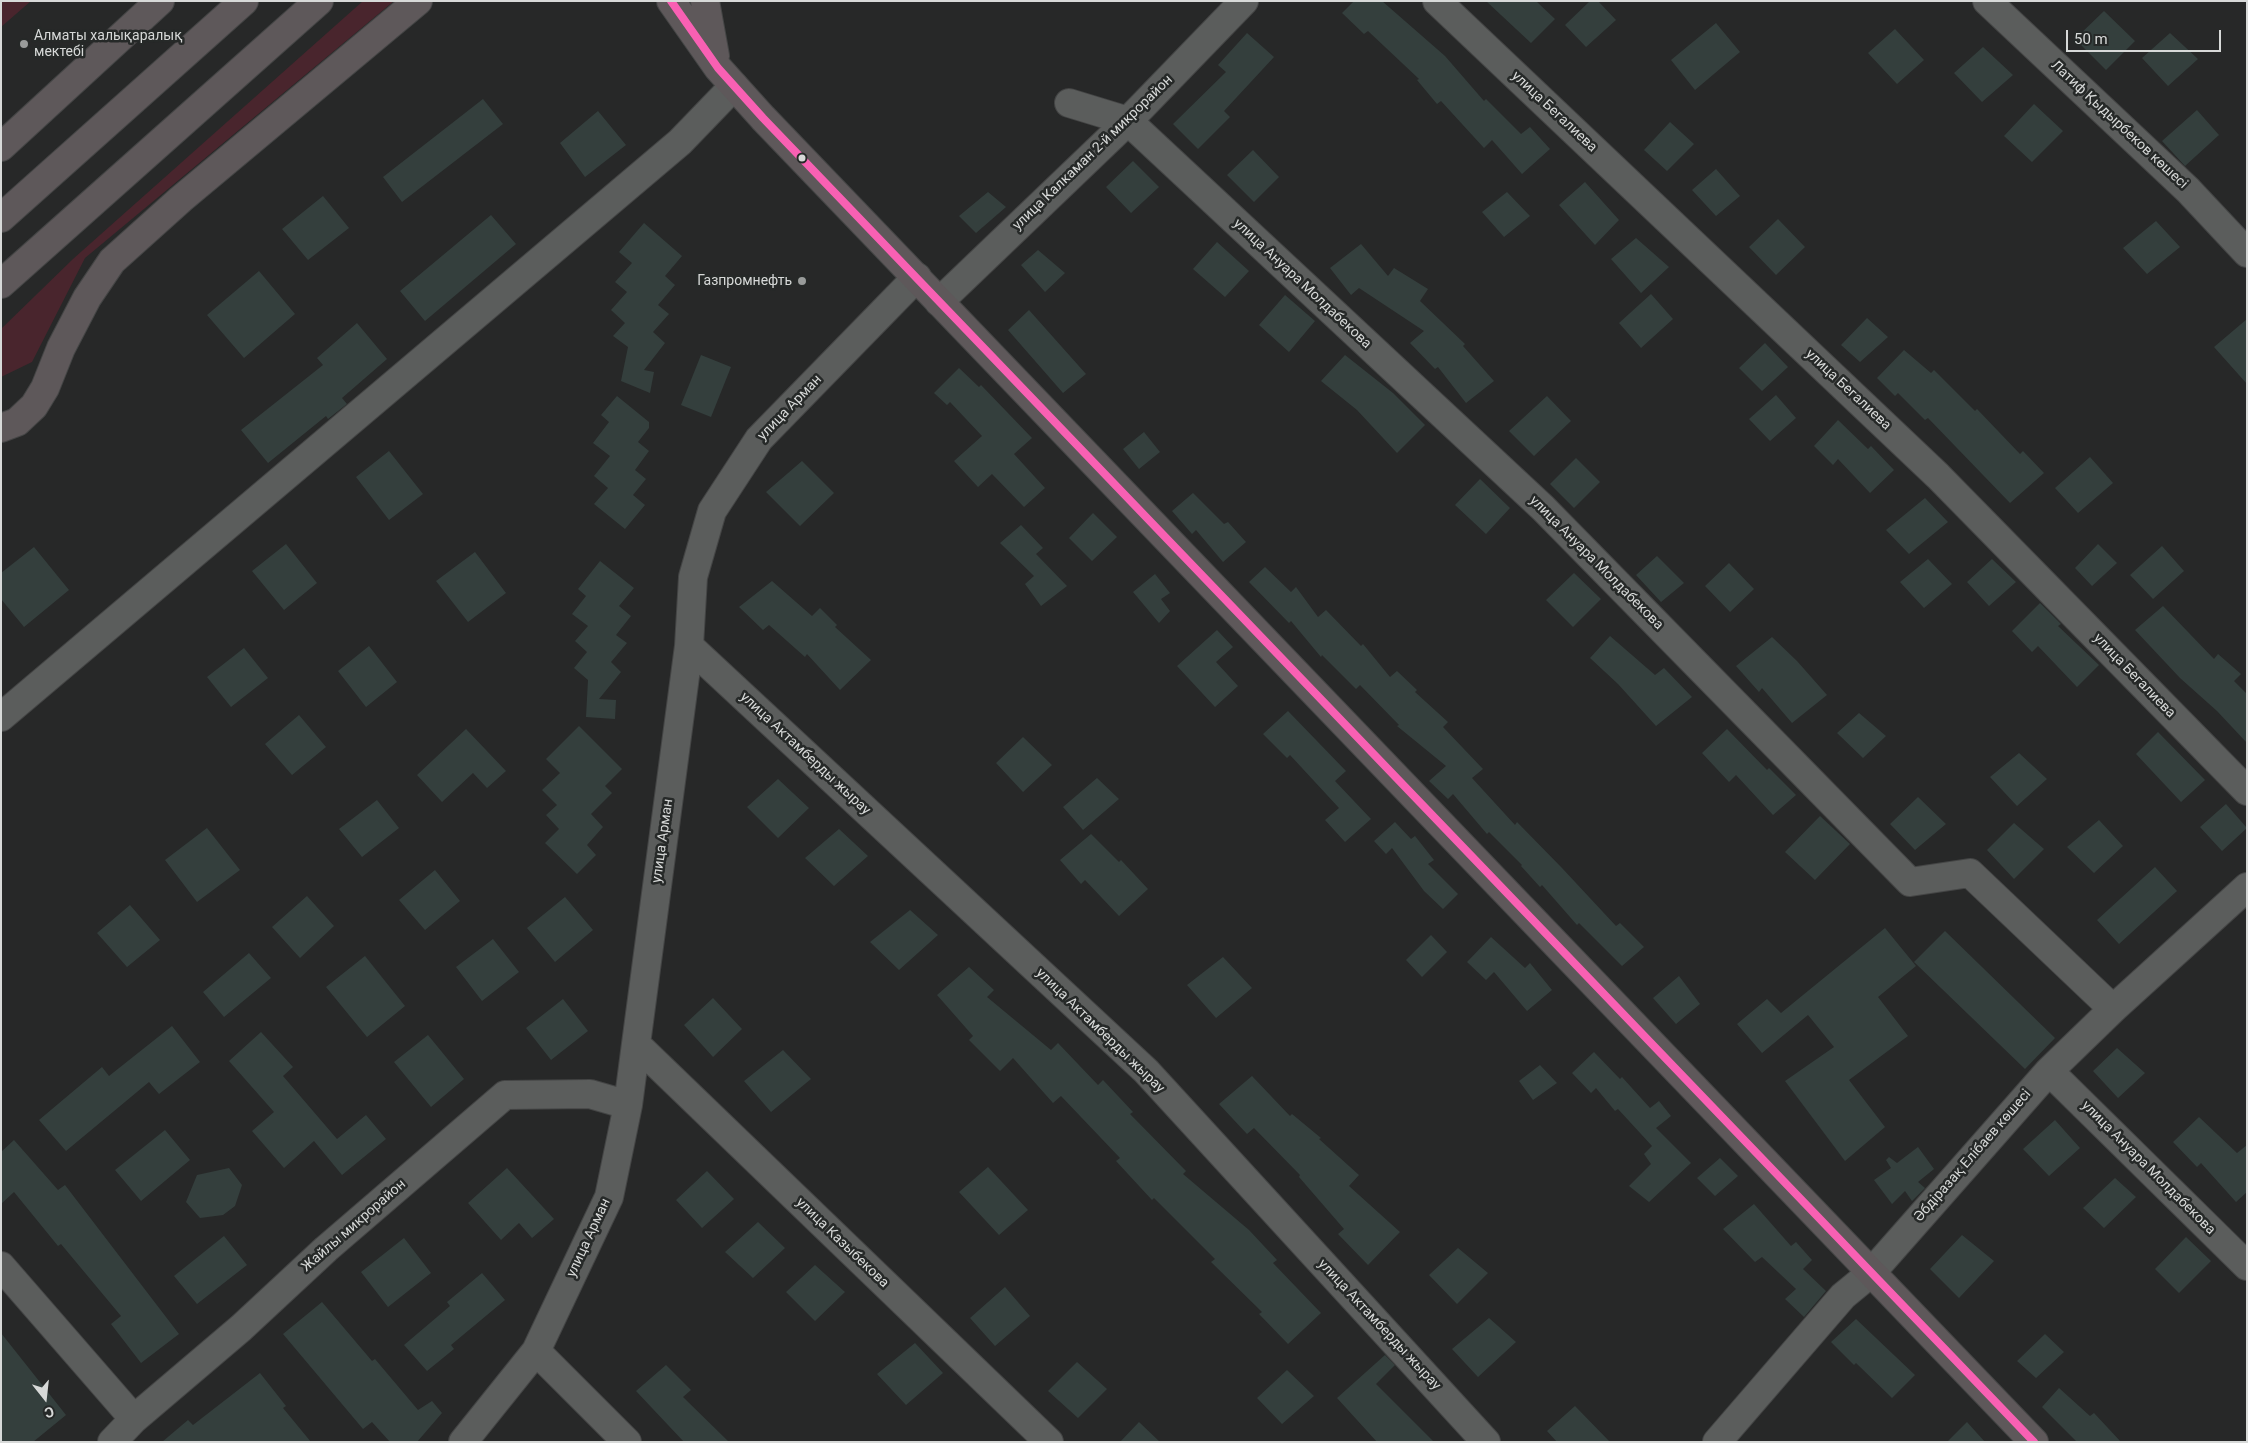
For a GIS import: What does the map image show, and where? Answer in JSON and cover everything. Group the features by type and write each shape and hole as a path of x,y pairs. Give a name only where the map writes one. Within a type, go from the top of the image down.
{"main road":[{"path":"1,147 160,1"},
{"path":"1,218 244,1"},
{"path":"1,284 319,1"},
{"path":"1,428 17,422 34,406 45,388 61,348 87,298 112,261 181,199 418,1"},
{"path":"671,1 726,77 939,302 2034,1442"},
{"path":"705,1 726,77"},
{"path":"1,416 10,416 34,406"}],"street":[{"name":"улица Калкаман 2-й микрорайон","path":"939,302 1128,121 1244,1"},
{"name":"улица Бегалиева","path":"1437,1 1938,476 2247,791"},
{"name":"Латиф Қыдырбеков көшесі","path":"1987,1 2188,190 2247,253"},
{"path":"1,717 680,142 726,77"},
{"name":"улица Ануара Молдабекова","path":"1069,103 1128,121 1543,508 1910,882 1970,873 2113,1009"},
{"name":"улица Арман","path":"462,1442 536,1351 610,1197 628,1105 689,646 693,577 712,511 759,438 917,277"},
{"name":"улица Актамберды жырау","path":"689,646 1146,1071 1486,1442"},
{"name":"Әбдіразақ Елібаев көшесі","path":"1717,1442 1842,1296 1871,1273 2049,1071 2113,1009 2247,886"},
{"name":"улица Казыбекова","path":"636,1044 1049,1442"},
{"name":"улица Ануара Молдабекова","path":"2049,1071 2247,1266"},
{"name":"Жайлы микрорайон","path":"112,1442 134,1419 241,1328 326,1249 505,1094 590,1094 628,1105"},
{"path":"1,1266 134,1419"},
{"path":"536,1351 627,1442"}],"shaded area":[{"path":"1,1 31,1 1,27"},
{"path":"363,1 394,1 85,258 32,362 1,377 1,329 73,259"}],"building":[{"path":"1354,1 1382,1 1445,56 1484,101 1486,99 1521,134 1530,127 1550,149 1522,174 1492,140 1484,148 1441,101 1437,104 1417,80 1419,79 1368,31 1364,34 1342,13"},
{"path":"1486,1 1536,1 1555,19 1531,43"},
{"path":"1590,1 1598,1 1616,20 1586,47 1565,25"},
{"path":"2104,11 2135,41 2106,70 2075,39"},
{"path":"1716,23 1740,52 1695,90 1671,60"},
{"path":"1895,29 1924,60 1897,84 1868,53"},
{"path":"1247,33 1274,57 1224,111 1230,117 1198,149 1173,124 1226,72 1218,65"},
{"path":"2170,33 2198,59 2168,86 2142,58"},
{"path":"1983,47 2013,75 1982,102 1954,73"},
{"path":"483,99 503,124 402,202 383,177"},
{"path":"2034,104 2063,131 2032,162 2004,136"},
{"path":"2197,110 2219,135 2185,166 2162,141"},
{"path":"598,111 626,145 585,177 560,143"},
{"path":"1670,122 1694,144 1667,171 1644,150"},
{"path":"1253,150 1279,177 1254,202 1227,175"},
{"path":"1133,161 1159,187 1131,213 1106,187"},
{"path":"1716,169 1740,196 1716,216 1692,190"},
{"path":"1585,182 1619,220 1595,245 1559,205"},
{"path":"988,192 1006,207 976,233 959,216"},
{"path":"1507,192 1530,216 1504,237 1482,212"},
{"path":"323,196 349,228 308,260 282,229"},
{"path":"491,215 516,244 425,321 400,291"},
{"path":"1778,219 1805,247 1776,275 1749,247"},
{"path":"2156,221 2180,247 2147,274 2123,248"},
{"path":"644,223 682,256 665,276 675,285 658,305 669,314 653,332 665,343 644,370 654,372 650,393 621,381 628,347 613,336 625,323 611,310 627,292 615,282 632,263 619,252"},
{"path":"1636,238 1669,267 1641,293 1611,259"},
{"path":"1217,242 1249,271 1225,297 1193,269"},
{"path":"1361,244 1388,276 1394,268 1428,289 1420,301 1465,344 1463,346 1494,381 1466,403 1438,367 1435,369 1410,343 1424,331 1359,288 1351,295 1330,268"},
{"path":"1038,250 1065,273 1045,292 1021,265"},
{"path":"259,271 295,314 244,358 207,315"},
{"path":"1651,294 1673,319 1641,348 1619,323"},
{"path":"1285,295 1315,321 1289,352 1259,325"},
{"path":"1029,310 1086,374 1063,393 1008,330"},
{"path":"1867,318 1888,337 1860,362 1841,345"},
{"path":"2247,319 2247,384 2214,347"},
{"path":"357,323 387,359 342,398 347,404 328,419 326,416 268,463 241,430 323,365 317,358"},
{"path":"1765,343 1788,367 1762,391 1739,368"},
{"path":"1904,350 1931,373 1934,370 1975,411 1977,409 2020,454 2023,451 2044,473 2010,503 1928,418 1925,420 1898,393 1895,396 1877,378"},
{"path":"701,355 731,367 711,417 681,405"},
{"path":"1345,355 1393,393 1425,425 1397,453 1357,410 1321,381"},
{"path":"959,368 979,387 981,385 1032,438 1014,454 1045,488 1024,507 992,474 978,487 954,461 982,436 950,402 947,405 934,393"},
{"path":"1776,395 1796,418 1770,441 1749,419"},
{"path":"617,396 649,422 649,428 638,442 649,451 635,470 646,479 633,495 645,505 625,529 594,504 608,488 594,476 610,456 593,443 609,422 601,415"},
{"path":"1547,396 1571,421 1534,456 1509,431"},
{"path":"1838,420 1868,449 1871,446 1894,470 1870,493 1838,459 1833,465 1814,446"},
{"path":"1144,432 1160,452 1139,469 1123,449"},
{"path":"389,451 423,494 389,520 356,477"},
{"path":"2090,457 2113,483 2078,513 2055,488"},
{"path":"1576,458 1600,482 1574,508 1550,484"},
{"path":"802,461 834,493 800,526 766,492"},
{"path":"1480,479 1510,508 1486,534 1455,505"},
{"path":"1193,493 1224,524 1228,522 1246,542 1223,562 1196,530 1192,534 1172,511"},
{"path":"1925,498 1948,522 1909,554 1886,530"},
{"path":"1093,513 1117,537 1092,561 1069,538"},
{"path":"1021,525 1043,548 1036,554 1067,586 1041,606 1025,584 1034,576 1000,543"},
{"path":"286,544 317,583 284,610 252,571"},
{"path":"2098,544 2117,563 2092,586 2075,568"},
{"path":"2162,546 2184,571 2153,599 2130,575"},
{"path":"34,547 69,590 24,627 1,599 1,573"},
{"path":"475,552 506,593 468,622 436,581"},
{"path":"1657,556 1684,583 1661,602 1636,575"},
{"path":"1928,559 1952,584 1924,608 1900,582"},
{"path":"1992,559 2016,582 1989,606 1967,582"},
{"path":"600,561 634,588 619,606 631,616 616,635 627,643 611,662 621,672 599,699 616,700 615,719 586,717 588,680 574,668 587,652 575,641 588,626 572,614 586,596 578,589"},
{"path":"1729,563 1754,589 1730,612 1705,586"},
{"path":"1265,567 1291,592 1296,587 1318,617 1326,610 1361,646 1363,644 1390,677 1397,671 1417,690 1415,692 1448,722 1443,727 1483,769 1472,778 1515,825 1517,822 1616,926 1620,923 1644,947 1622,966 1579,923 1577,925 1542,885 1540,887 1522,865 1489,832 1487,834 1453,794 1448,799 1429,781 1446,766 1397,726 1399,725 1360,685 1356,689 1322,655 1321,657 1291,621 1289,623 1249,582"},
{"path":"1574,573 1601,599 1573,627 1546,600"},
{"path":"1155,574 1170,593 1161,599 1170,611 1159,623 1133,592"},
{"path":"772,581 812,616 820,608 837,625 835,627 871,660 840,690 807,654 805,657 769,625 763,630 739,607"},
{"path":"2040,603 2061,624 2058,626 2099,665 2077,687 2038,646 2032,652 2012,631"},
{"path":"2163,606 2214,659 2218,654 2241,674 2234,681 2247,694 2247,743 2217,711 2180,678 2135,630"},
{"path":"1217,630 1233,647 1216,662 1238,686 1215,707 1177,666"},
{"path":"1610,636 1655,675 1664,668 1692,697 1656,726 1618,684 1590,658"},
{"path":"1772,637 1797,661 1827,695 1792,723 1762,688 1759,692 1736,666"},
{"path":"369,646 397,682 366,707 338,671"},
{"path":"244,648 268,678 231,707 207,677"},
{"path":"1288,711 1346,771 1335,781 1371,819 1345,842 1325,820 1339,808 1290,755 1287,758 1263,734"},
{"path":"1859,713 1886,736 1863,758 1837,733"},
{"path":"299,715 326,747 292,775 265,744"},
{"path":"579,726 622,769 605,786 612,793 591,814 603,827 587,845 596,855 577,874 545,843 559,829 546,815 557,805 542,790 560,773 546,759"},
{"path":"466,729 506,771 487,788 473,773 442,802 417,775"},
{"path":"1727,729 1767,770 1769,768 1796,795 1773,815 1736,775 1729,782 1702,753"},
{"path":"2158,732 2205,780 2181,802 2136,754"},
{"path":"1023,737 1052,765 1023,792 996,763"},
{"path":"2019,753 2047,779 2017,806 1990,777"},
{"path":"1097,778 1119,799 1083,830 1063,807"},
{"path":"778,779 809,808 778,838 747,807"},
{"path":"1918,797 1946,824 1915,850 1890,824"},
{"path":"377,800 399,828 362,857 339,829"},
{"path":"2226,804 2247,828 2222,851 2200,827"},
{"path":"1820,816 1850,844 1815,880 1785,852"},
{"path":"2099,820 2123,846 2094,873 2067,847"},
{"path":"1395,822 1411,839 1415,836 1434,860 1428,864 1458,894 1443,909 1424,891 1392,848 1386,854 1374,841"},
{"path":"2014,823 2044,849 2014,879 1987,850"},
{"path":"207,828 240,870 197,902 165,860"},
{"path":"839,829 868,856 834,886 805,858"},
{"path":"1091,834 1119,862 1121,860 1148,889 1119,916 1085,880 1081,884 1060,860"},
{"path":"2155,867 2177,891 2119,944 2097,920"},
{"path":"435,870 460,901 425,930 399,900"},
{"path":"307,896 334,926 300,958 272,927"},
{"path":"565,897 593,930 555,962 527,928"},
{"path":"130,905 160,940 127,967 97,933"},
{"path":"910,910 938,935 899,970 870,942"},
{"path":"1885,928 1916,966 1878,997 1908,1036 1849,1080 1885,1127 1845,1161 1785,1081 1834,1047 1808,1015 1762,1053 1737,1024 1767,999 1781,1013"},
{"path":"1945,931 2055,1038 2025,1069 1914,962"},
{"path":"1431,935 1447,952 1422,977 1406,960"},
{"path":"1491,937 1525,968 1530,963 1552,990 1527,1011 1494,972 1486,980 1467,962"},
{"path":"493,939 519,972 482,1001 456,967"},
{"path":"249,953 271,978 224,1017 203,992"},
{"path":"365,956 405,1006 367,1037 326,987"},
{"path":"1223,957 1252,988 1216,1018 1187,985"},
{"path":"969,967 994,990 987,997 1051,1050 1058,1043 1098,1085 1103,1080 1133,1112 1130,1114 1186,1171 1183,1174 1249,1230 1277,1260 1273,1263 1321,1313 1288,1344 1259,1314 1262,1312 1211,1262 1215,1259 1154,1198 1152,1200 1116,1161 1120,1158 1061,1096 1053,1103 1013,1058 1000,1071 969,1040 973,1036 937,995"},
{"path":"1679,976 1700,1004 1676,1024 1653,998"},
{"path":"713,998 742,1029 713,1057 684,1025"},
{"path":"563,999 588,1031 551,1060 526,1028"},
{"path":"172,1026 200,1062 159,1094 149,1082 66,1151 39,1120 102,1067 109,1076"},
{"path":"261,1032 293,1067 283,1076 337,1139 366,1115 386,1139 342,1175 314,1141 284,1168 252,1131 274,1112 229,1061"},
{"path":"428,1035 464,1079 431,1107 394,1062"},
{"path":"2117,1048 2145,1073 2118,1098 2093,1071"},
{"path":"783,1050 811,1079 771,1112 744,1081"},
{"path":"1594,1052 1620,1079 1622,1077 1650,1108 1659,1101 1671,1116 1656,1128 1691,1163 1649,1202 1629,1186 1651,1164 1644,1154 1652,1146 1618,1109 1615,1111 1596,1088 1591,1093 1572,1073"},
{"path":"1540,1065 1557,1083 1533,1100 1519,1081"},
{"path":"1252,1076 1290,1116 1292,1114 1321,1138 1319,1139 1359,1175 1349,1186 1400,1232 1368,1265 1338,1234 1344,1229 1299,1177 1300,1175 1254,1128 1247,1134 1219,1104"},
{"path":"2199,1117 2237,1153 2247,1145 2247,1192 2236,1202 2201,1163 2197,1167 2173,1142"},
{"path":"2055,1120 2080,1148 2049,1176 2023,1149"},
{"path":"165,1130 190,1160 141,1201 115,1170"},
{"path":"14,1140 58,1190 65,1185 179,1334 141,1363 111,1324 121,1316 61,1244 58,1246 14,1192 1,1204 1,1152"},
{"path":"1918,1147 1934,1169 1918,1182 1925,1188 1912,1201 1905,1191 1892,1204 1874,1180 1891,1168 1886,1160 1889,1157 1897,1163"},
{"path":"1720,1158 1738,1176 1715,1196 1697,1178"},
{"path":"988,1167 1028,1210 999,1235 959,1192"},
{"path":"229,1168 242,1185 235,1206 223,1215 200,1218 186,1202 197,1175"},
{"path":"507,1168 554,1219 532,1238 519,1223 501,1240 468,1203"},
{"path":"707,1171 734,1199 702,1228 676,1200"},
{"path":"2115,1178 2136,1197 2104,1228 2083,1208"},
{"path":"1754,1204 1791,1246 1796,1242 1812,1260 1803,1269 1826,1291 1804,1317 1785,1299 1796,1289 1762,1257 1755,1262 1723,1229"},
{"path":"758,1222 785,1248 753,1278 725,1252"},
{"path":"1962,1235 1994,1261 1959,1298 1930,1269"},
{"path":"224,1236 247,1265 197,1304 174,1276"},
{"path":"2186,1237 2211,1261 2179,1293 2155,1269"},
{"path":"404,1238 431,1273 388,1307 361,1272"},
{"path":"1458,1248 1488,1273 1457,1304 1429,1275"},
{"path":"815,1265 845,1292 815,1321 786,1292"},
{"path":"482,1273 505,1300 451,1345 454,1349 427,1371 404,1345 450,1306 447,1302"},
{"path":"1005,1287 1030,1316 995,1346 970,1318"},
{"path":"322,1302 372,1361 375,1359 418,1410 432,1401 442,1413 417,1442 390,1442 372,1422 363,1429 283,1334"},
{"path":"1489,1318 1516,1342 1478,1377 1452,1349"},
{"path":"1856,1319 1915,1375 1892,1398 1831,1342"},
{"path":"1,1333 66,1415 33,1442 1,1442"},
{"path":"2045,1334 2064,1352 2036,1378 2017,1361"},
{"path":"915,1343 943,1373 906,1405 877,1374"},
{"path":"1385,1355 1395,1365 1376,1384 1434,1442 1377,1442 1337,1398"},
{"path":"1077,1362 1107,1389 1078,1418 1048,1391"},
{"path":"666,1365 691,1390 683,1397 729,1442 684,1442 636,1391"},
{"path":"1287,1370 1314,1396 1282,1424 1257,1398"},
{"path":"260,1373 286,1406 283,1408 311,1442 162,1442 188,1420 193,1425"},
{"path":"2059,1388 2090,1416 2094,1413 2121,1442 2077,1442 2042,1407"},
{"path":"1575,1406 1610,1442 1557,1442 1547,1431"},
{"path":"1139,1422 1160,1442 1120,1442"},
{"path":"1967,1422 1985,1442 1947,1442"}],"transit line":[{"path":"671,1 718,68 763,118 2034,1442"}],"place":[{"name":"Алматы халықаралық мектебі","path":"24,44"},
{"name":"Газпромнефть","path":"802,281"}]}
